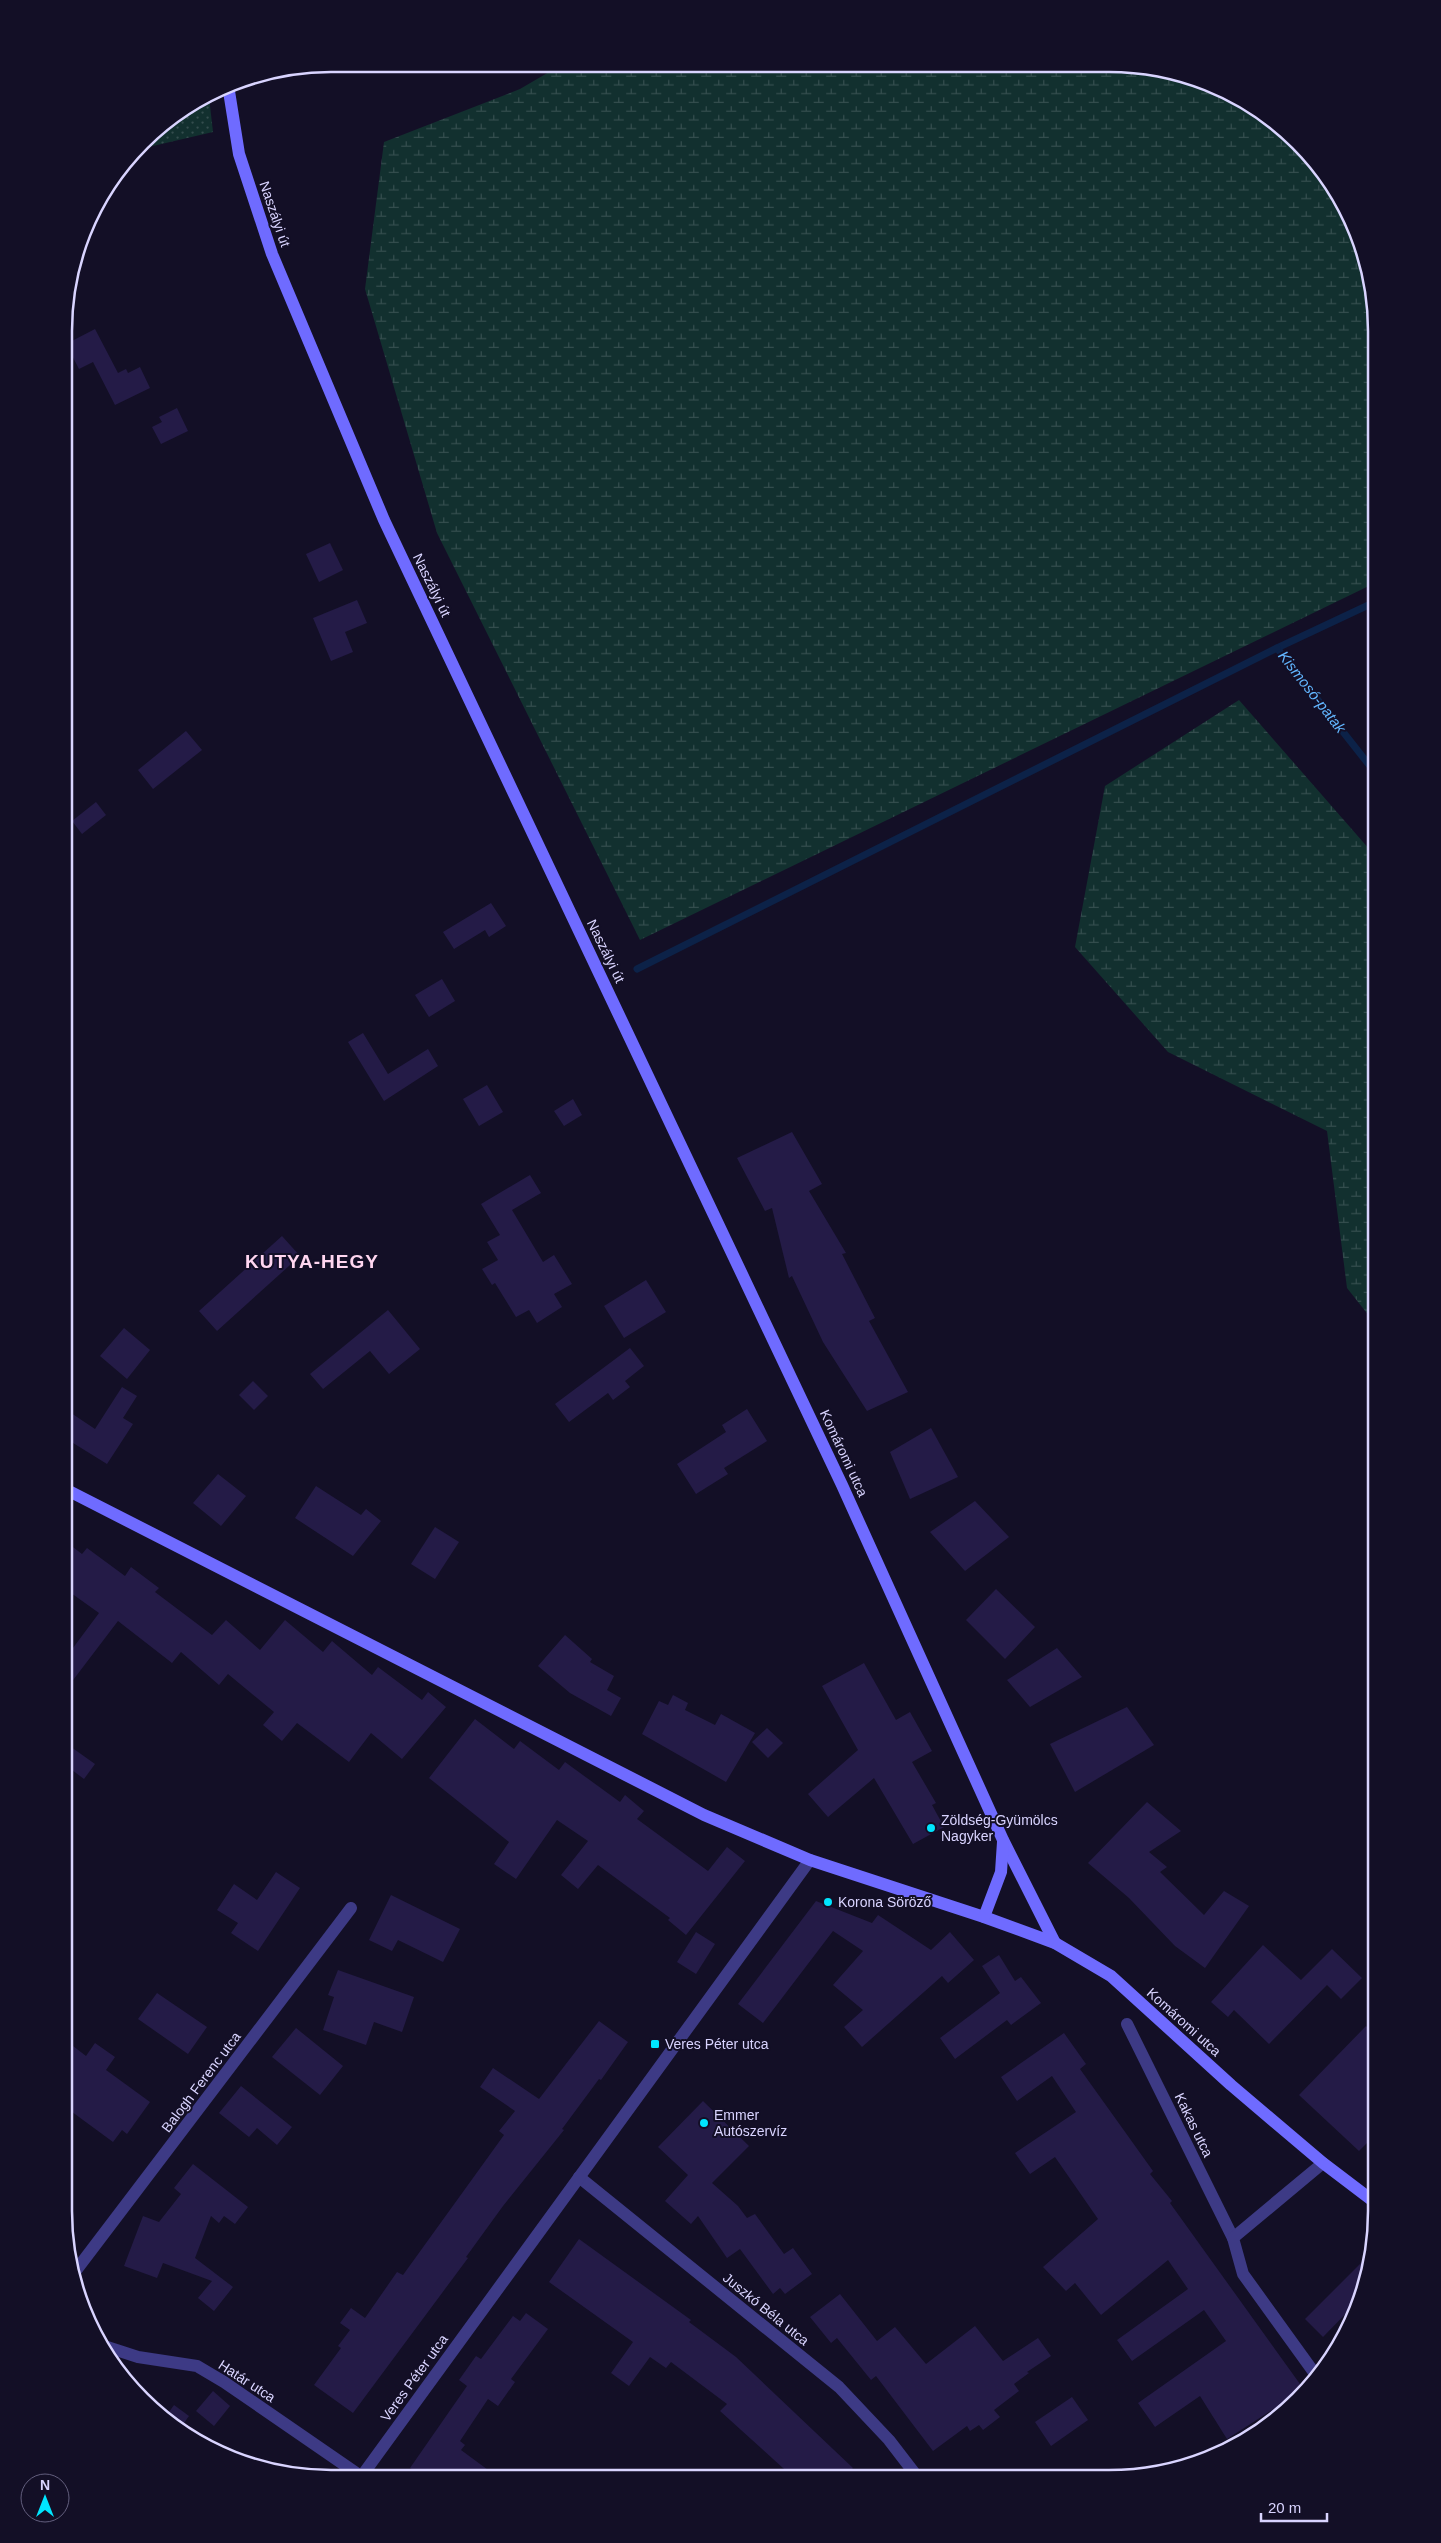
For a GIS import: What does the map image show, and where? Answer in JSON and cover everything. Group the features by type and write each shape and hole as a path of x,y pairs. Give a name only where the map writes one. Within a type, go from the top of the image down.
{"main road":[{"name":"Naszályi út","path":"229,94 239,154 272,254 384,520 652,1082"},
{"name":"Komáromi utca","path":"652,1082 842,1485 1003,1840 1055,1943 1111,1976 1231,2085 1323,2163 1368,2197"},
{"path":"72,1493 704,1815 810,1860 984,1917 1055,1943"},
{"name":"Komáromi utca","path":"984,1917 1001,1872 1003,1840"}],"street":[{"name":"Veres Péter utca","path":"366,2470 810,1860"},
{"name":"Balogh Ferenc utca","path":"78,2267 351,1908"},
{"name":"Kakas utca","path":"1127,2024 1234,2238 1243,2274 1313,2371"},
{"path":"1234,2238 1323,2163"},
{"name":"Juszkó Béla utca","path":"579,2177 839,2387 888,2440 912,2470"},
{"name":"Határ utca","path":"112,2349 138,2357 197,2366 224,2382 351,2470"}],"green space":[{"path":"549,72 1109,72 1160,77 1176,81 1208,92 1239,107 1267,126 1293,148 1315,174 1342,217 1360,265 1368,315 1368,586 640,940 437,533 365,289 384,142 520,89"},
{"path":"210,103 213,132 149,147 174,126"},
{"path":"1239,700 1368,848 1368,1315 1347,1288 1327,1131 1168,1052 1075,947 1105,786"}],"building":[{"path":"95,329 118,373 126,369 128,373 140,367 150,388 115,405 93,362 79,369 72,356 72,341"},
{"path":"177,408 188,431 161,444 152,427 162,422 159,417"},
{"path":"330,543 343,570 319,582 306,554"},
{"path":"357,600 367,623 345,632 353,652 331,661 313,618"},
{"path":"186,731 202,750 153,789 138,770"},
{"path":"96,802 106,815 82,834 72,821"},
{"path":"491,903 506,926 489,937 485,930 454,949 443,932"},
{"path":"442,979 455,1001 429,1017 415,995"},
{"path":"363,1033 388,1074 428,1049 438,1066 384,1101 348,1042"},
{"path":"487,1085 503,1112 479,1126 463,1099"},
{"path":"573,1099 582,1115 564,1126 554,1111"},
{"path":"792,1132 822,1184 809,1191 846,1253 842,1254 875,1318 869,1321 908,1392 867,1411 823,1342 792,1276 789,1278 772,1208 765,1211 737,1158"},
{"path":"530,1175 541,1193 512,1210 543,1262 554,1255 572,1284 554,1294 562,1307 537,1323 529,1310 516,1317 495,1283 492,1285 482,1269 498,1260 487,1242 500,1235 481,1204"},
{"path":"282,1236 300,1256 217,1331 199,1311"},
{"path":"646,1280 666,1312 624,1338 604,1306"},
{"path":"388,1310 420,1349 389,1374 370,1351 323,1389 310,1374"},
{"path":"124,1328 150,1350 127,1379 100,1356"},
{"path":"630,1348 644,1366 625,1381 630,1387 613,1400 608,1393 569,1422 555,1404"},
{"path":"253,1381 268,1396 254,1410 239,1395"},
{"path":"122,1387 137,1396 123,1418 133,1424 107,1464 72,1442 72,1414 95,1429"},
{"path":"747,1409 767,1441 724,1468 728,1474 696,1494 677,1464 726,1432 722,1425"},
{"path":"931,1428 958,1477 910,1499 890,1452"},
{"path":"218,1474 246,1496 221,1526 193,1503"},
{"path":"316,1486 361,1515 366,1509 381,1521 353,1556 295,1518"},
{"path":"975,1501 1009,1537 965,1571 930,1532"},
{"path":"435,1527 459,1542 435,1579 411,1564"},
{"path":"72,1546 82,1554 87,1548 125,1576 131,1567 159,1588 155,1592 212,1635 226,1620 260,1650 285,1620 323,1652 332,1641 372,1675 378,1667 422,1700 428,1692 446,1707 402,1759 371,1733 349,1762 297,1723 282,1741 263,1725 274,1712 228,1674 219,1685 181,1652 172,1663 118,1621 72,1681 72,1649 99,1613 72,1594"},
{"path":"996,1589 1035,1627 1005,1659 966,1620"},
{"path":"565,1635 592,1659 590,1662 614,1676 607,1690 621,1698 611,1716 570,1693 538,1666"},
{"path":"1057,1648 1082,1677 1030,1707 1007,1680"},
{"path":"864,1663 896,1720 910,1712 932,1751 912,1762 936,1803 932,1805 944,1827 913,1844 874,1778 828,1817 808,1794 858,1750 822,1686"},
{"path":"673,1695 688,1703 685,1710 715,1725 721,1714 755,1733 726,1782 642,1734 659,1701 668,1705"},
{"path":"1127,1707 1154,1745 1075,1792 1050,1744"},
{"path":"475,1719 514,1749 520,1741 559,1770 565,1762 620,1802 625,1795 644,1811 637,1819 708,1871 727,1847 745,1861 686,1935 668,1920 670,1918 598,1865 578,1889 561,1875 588,1841 557,1820 516,1879 494,1864 509,1842 429,1778"},
{"path":"767,1728 783,1743 768,1758 752,1742"},
{"path":"72,1748 95,1764 84,1779 72,1770"},
{"path":"1147,1802 1181,1831 1149,1852 1167,1867 1160,1872 1204,1915 1224,1891 1249,1906 1205,1968 1175,1946 1129,1898 1088,1863"},
{"path":"276,1872 300,1888 258,1951 231,1933 238,1923 217,1910 234,1884 257,1900"},
{"path":"391,1895 460,1929 443,1962 398,1940 392,1951 369,1940"},
{"path":"816,1901 872,1923 878,1915 931,1950 950,1932 974,1960 948,1983 942,1976 862,2047 844,2027 863,2010 833,1985 863,1951 833,1931 763,2023 738,2004"},
{"path":"696,1932 715,1944 696,1974 677,1962"},
{"path":"1263,1945 1301,1980 1332,1949 1362,1978 1341,1999 1327,1985 1269,2044 1234,2010 1228,2017 1211,2002"},
{"path":"999,1955 1015,1981 1021,1977 1041,2003 1011,2025 1007,2020 955,2059 940,2038 1000,1993 982,1966"},
{"path":"338,1970 414,1997 402,2032 374,2022 366,2045 323,2030 334,1997 328,1995"},
{"path":"157,1993 207,2027 188,2054 138,2019"},
{"path":"599,2021 628,2042 562,2129 564,2130 503,2206 466,2257 468,2258 353,2413 314,2385 341,2348 338,2346 350,2330 340,2323 351,2308 365,2318 397,2272 403,2275 504,2135 499,2131 515,2111 480,2087 493,2068 539,2099"},
{"path":"1366,2026 1368,2028 1368,2142 1359,2151 1299,2095"},
{"path":"296,2028 343,2066 320,2095 272,2057"},
{"path":"1064,2033 1086,2064 1080,2069 1153,2171 1150,2174 1172,2201 1170,2203 1301,2385 1293,2395 1279,2407 1227,2439 1200,2396 1155,2427 1138,2403 1226,2341 1204,2310 1132,2361 1117,2340 1188,2289 1168,2260 1101,2315 1075,2283 1066,2291 1043,2267 1098,2219 1055,2157 1030,2174 1015,2153 1076,2112 1052,2076 1017,2101 1001,2077"},
{"path":"95,2043 115,2057 106,2070 150,2102 127,2134 122,2130 113,2142 72,2112 72,2047 73,2046 86,2056"},
{"path":"241,2086 292,2127 277,2145 257,2128 249,2137 219,2113"},
{"path":"703,2101 749,2146 712,2183 738,2206 747,2218 755,2214 784,2254 793,2248 812,2274 785,2294 780,2288 773,2294 740,2249 727,2258 698,2216 691,2224 665,2201 688,2175 658,2147"},
{"path":"193,2164 248,2207 235,2224 224,2216 219,2223 211,2216 195,2258 233,2287 214,2311 198,2298 212,2281 163,2263 157,2278 124,2266 143,2216 159,2222 181,2194 174,2188"},
{"path":"579,2239 691,2320 689,2322 736,2357 853,2468 851,2470 785,2470 720,2411 727,2404 671,2362 666,2368 650,2357 629,2386 611,2373 633,2342 549,2282"},
{"path":"1364,2260 1349,2311 1323,2337 1305,2319"},
{"path":"840,2294 877,2341 895,2327 926,2364 975,2326 1003,2361 1038,2338 1051,2356 1027,2372 1029,2373 1014,2384 1019,2391 994,2410 1000,2417 983,2430 979,2425 970,2431 967,2426 933,2451 876,2376 871,2380 837,2338 831,2343 810,2317"},
{"path":"526,2313 548,2329 511,2379 515,2382 498,2406 488,2399 460,2441 465,2445 461,2450 488,2470 413,2470 410,2468 467,2386 459,2380 476,2356 481,2359 513,2316 520,2321"},
{"path":"213,2391 230,2406 214,2426 196,2411"},
{"path":"1072,2397 1088,2420 1051,2446 1035,2422"},
{"path":"174,2405 189,2416 183,2424 169,2412"}],"waterway":[{"name":"Kismosó-patak","path":"1368,605 1277,648 1368,764"},
{"path":"637,969 1277,648"}],"place":[{"name":"Zöldség-Gyümölcs Nagyker","path":"931,1828"},
{"name":"Korona Söröző","path":"828,1902"},
{"name":"Veres Péter utca","path":"655,2044"},
{"name":"Emmer Autószervíz","path":"704,2123"}],"district":[{"name":"KUTYA-HEGY","path":"312,1261"}]}
